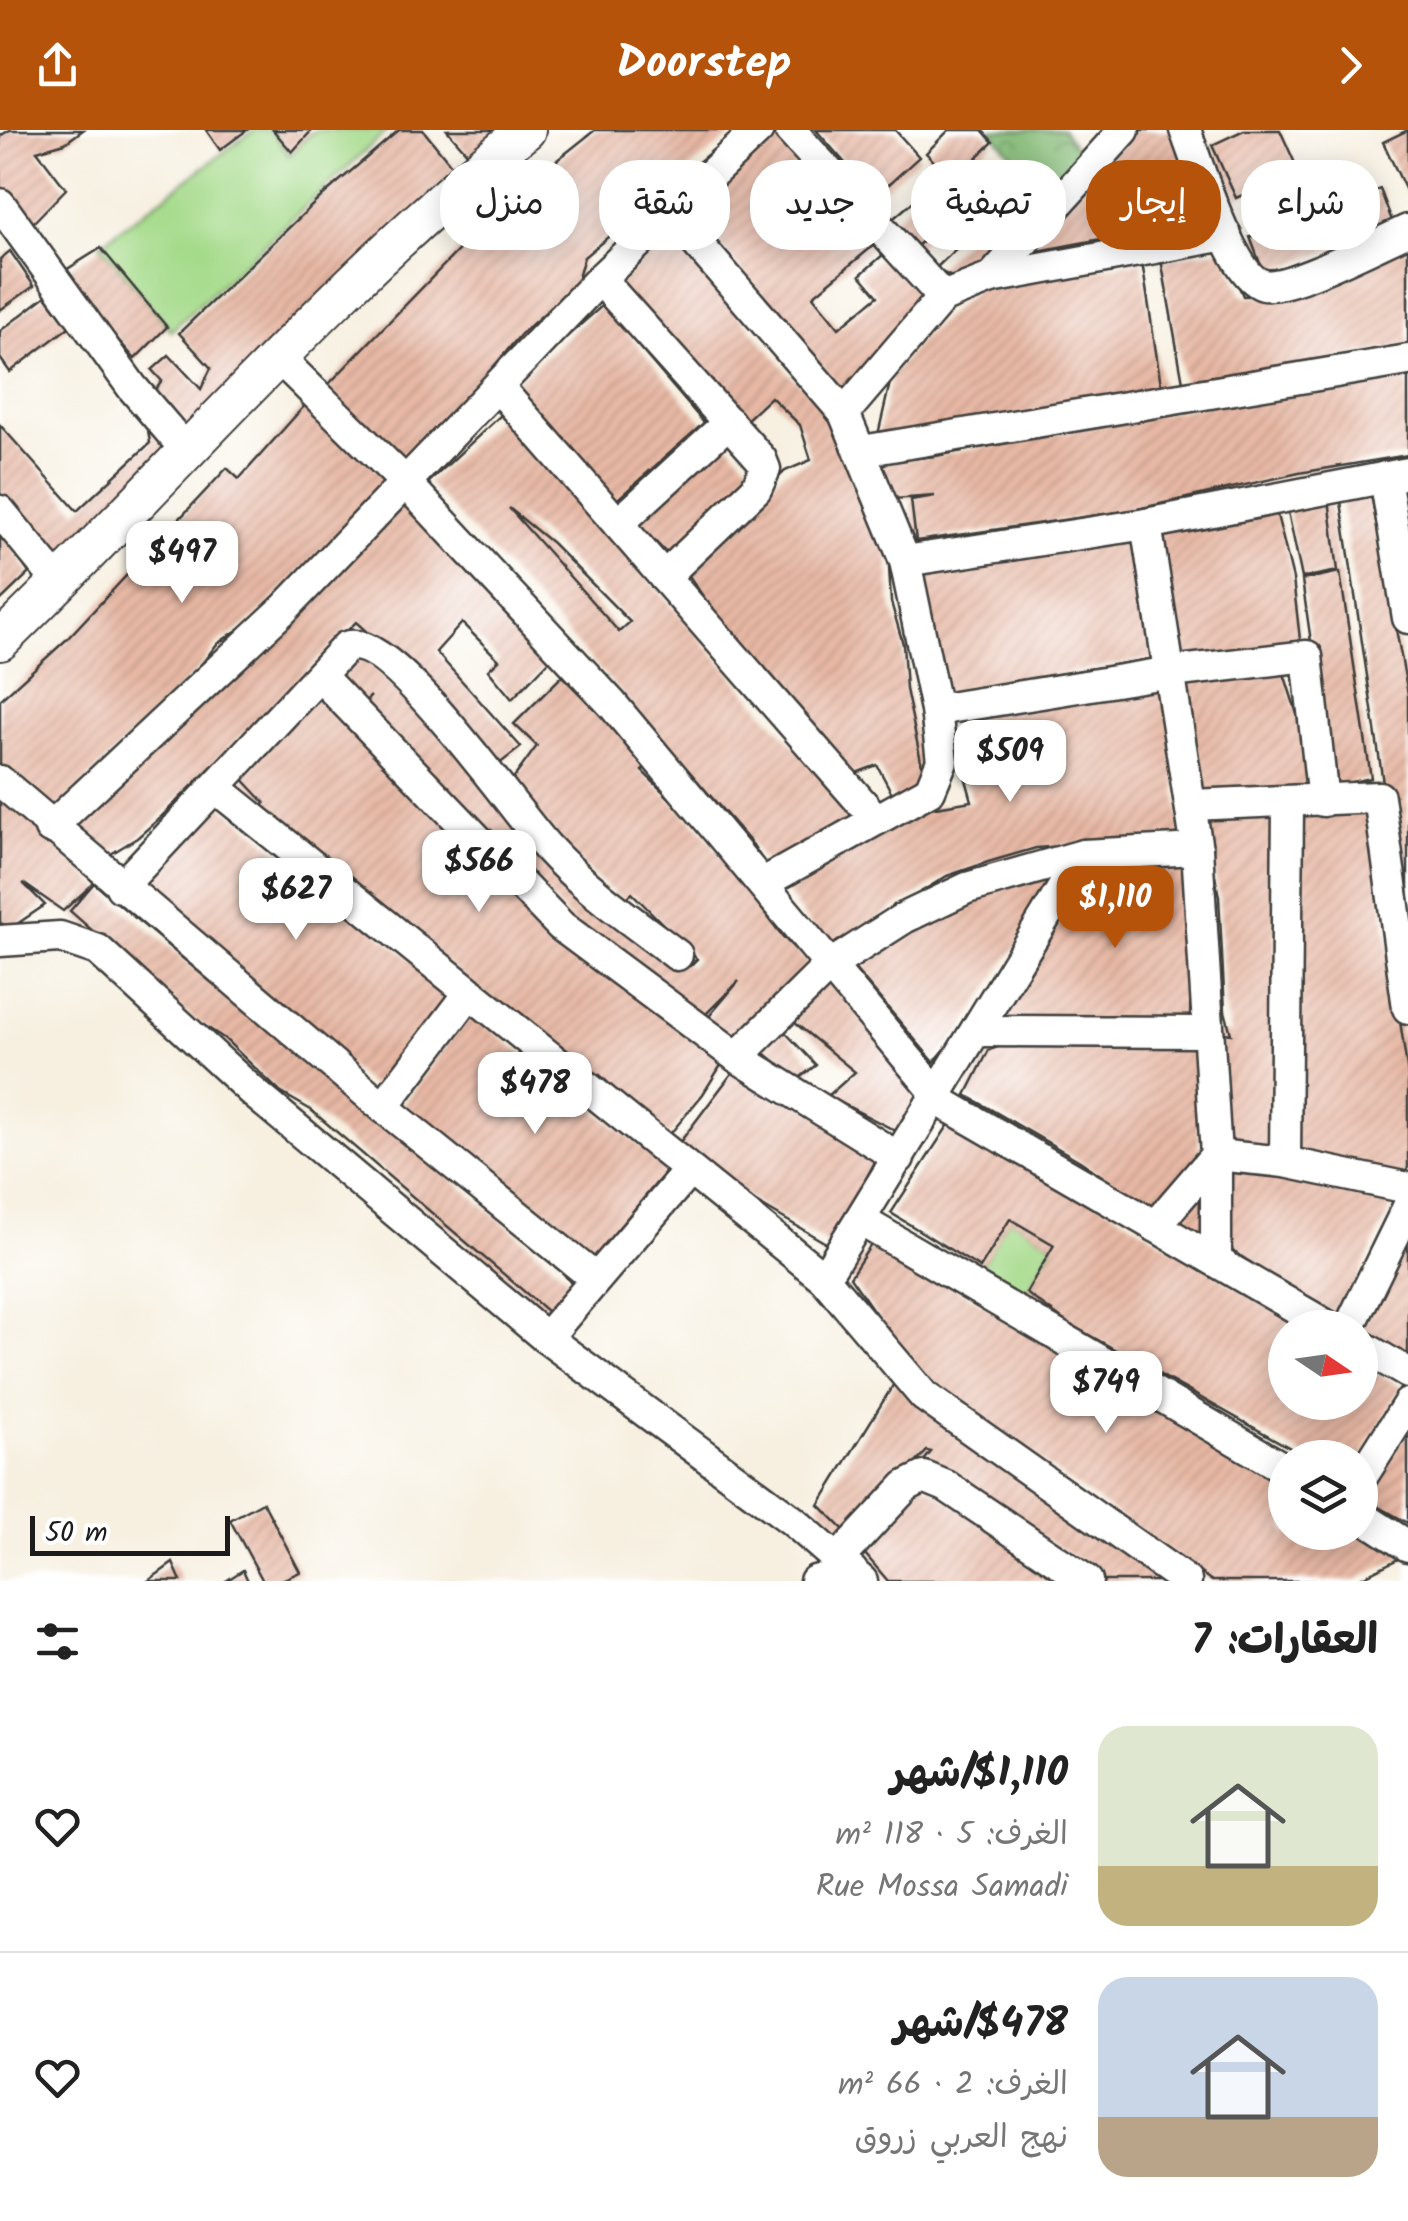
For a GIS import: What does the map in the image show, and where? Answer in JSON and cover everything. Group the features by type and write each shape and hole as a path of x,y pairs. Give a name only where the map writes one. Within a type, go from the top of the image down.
{"street":[{"path":"0,641 60,584 277,356 444,198 526,130"},
{"path":"726,160 758,130"},
{"path":"790,130 943,297"},
{"path":"991,278 1124,130"},
{"path":"1185,130 1226,236 1250,279 1276,286 1408,230"},
{"path":"0,204 132,386 186,450"},
{"path":"844,413 943,297 991,278 1226,236"},
{"path":"50,828 284,610 630,250"},
{"path":"703,250 844,413 862,451 905,561 936,710 942,760 936,782 921,796 763,883"},
{"path":"600,279 761,458 765,469 756,489 664,576"},
{"path":"277,356 408,484 612,704 937,1097 1299,1310"},
{"path":"862,451 1408,360"},
{"path":"499,388 875,818"},
{"path":"618,524 728,422"},
{"path":"905,561 1146,524 1396,475 1408,618"},
{"path":"0,511 60,584"},
{"path":"1146,524 1197,849 1216,1155 1216,1261"},
{"path":"121,887 346,647 359,644 374,650 458,736 556,857 677,955"},
{"path":"936,710 1170,672 1307,656 1324,801"},
{"path":"320,676 561,926 737,1056 899,1158"},
{"path":"0,781 50,828 383,1107 596,1279"},
{"path":"216,788 468,995 824,1278 924,1396 1186,1581"},
{"path":"1191,805 1379,797 1408,1008"},
{"path":"1285,1162 1288,802"},
{"path":"737,1056 829,966 904,918 966,888 1084,855 1197,849"},
{"path":"824,1278 1084,855"},
{"path":"0,941 60,937 98,950 254,1093 546,1338 851,1570"},
{"path":"383,1107 468,995"},
{"path":"977,1032 1207,1032"},
{"path":"1216,1155 1285,1162 1408,1188"},
{"path":"1155,1226 1216,1155"},
{"path":"546,1338 688,1172"},
{"path":"1358,1310 1408,1207"},
{"path":"860,1220 1268,1459"},
{"path":"1378,1354 1408,1372"},
{"path":"1378,1452 1408,1404"},
{"path":"814,1581 851,1570 906,1486 924,1476 946,1486 1086,1581"},
{"path":"1378,1527 1408,1546"}],"green space":[{"path":"254,130 271,130 289,155 315,130 388,130 171,331 100,244"},
{"path":"990,130 1063,130 1081,155 1066,167 1066,160 1016,160"},
{"path":"1009,1218 1054,1245 1026,1293 980,1268"}],"building":[{"path":"10,130 83,130 65,143 37,151 66,189 31,225 0,188 0,136"},
{"path":"206,130 247,130 220,150"},
{"path":"273,130 312,130 292,152"},
{"path":"399,130 423,130 447,160 440,160 440,186 180,436 154,392 162,381 152,370 169,355 201,389 211,368 179,333 322,196"},
{"path":"447,130 502,130 470,156"},
{"path":"595,130 737,130 701,160 599,160 599,245 584,257 576,285 521,334 442,428 404,465 326,387 459,250 579,250 579,160 557,160"},
{"path":"768,130 780,130 805,159 750,160 750,250 868,250 813,296 839,328 878,296 860,275 885,253 929,302 845,393 724,250 730,250 730,164"},
{"path":"816,130 895,130 919,157 911,160 891,182 891,160 842,160"},
{"path":"949,130 982,130 993,142 975,160 933,160 926,153"},
{"path":"1134,130 1175,130 1187,160 1107,160"},
{"path":"1244,130 1280,130 1294,160 1241,160 1241,196 1236,198 1212,145"},
{"path":"1408,130 1408,195 1383,142"},
{"path":"1086,183 1086,242 1066,246 1066,205"},
{"path":"1380,189 1394,226 1380,231"},
{"path":"911,203 911,251 891,227 891,220"},
{"path":"1408,240 1408,345 1184,388 1161,259 1223,249 1243,296 1274,295"},
{"path":"101,248 167,327 135,359 91,309 66,270"},
{"path":"639,250 684,250 790,375 827,408 888,549 891,602 903,644 906,689 926,785 896,801 877,765 848,776 786,693 724,627 685,570 785,471 811,460 800,425 771,397 743,423 609,277"},
{"path":"955,250 999,250 989,261 958,280 935,269"},
{"path":"1255,250 1329,250 1264,274"},
{"path":"10,251 34,286 0,310 0,259"},
{"path":"1142,262 1162,391 877,439 892,374 922,337 981,286"},
{"path":"46,296 69,327 10,372 0,358 0,331"},
{"path":"603,305 704,423 611,505 509,387"},
{"path":"1408,367 1408,455 1299,473 1133,510 916,541 911,500 935,496 893,499 879,462 936,456"},
{"path":"306,404 390,480 255,618 217,644 197,670 50,815 0,768 0,700 66,640 227,468 239,479"},
{"path":"146,415 170,447 53,572 0,497 0,425 77,511 150,443"},
{"path":"501,415 856,817 771,874 753,845 623,695 428,483","holes":["509,508 552,543 630,622 619,632"]},
{"path":"721,436 758,474 671,558 634,519"},
{"path":"1408,480 1408,553 1397,481"},
{"path":"1369,483 1408,694 1408,950 1340,495"},
{"path":"407,498 552,658 512,699 488,670 499,660 462,623 436,652 521,747 494,768 415,676 356,622 161,817 137,838 101,860 65,824"},
{"path":"1329,499 1338,571 1302,578 1287,507"},
{"path":"1275,507 1293,579 1301,648 1175,662 1156,529"},
{"path":"0,530 29,573 0,601"},
{"path":"1133,531 1157,658 944,693 919,564"},
{"path":"1340,572 1371,778 1332,786 1302,580"},
{"path":"357,647 649,943 690,966 697,959 648,909 632,893 624,901 588,871 510,783 537,746 514,724 562,676 649,764 642,771 702,830 783,937 811,965 738,1039 706,1020 739,981 697,1023 606,955 361,707 371,696 360,706 331,677"},
{"path":"1281,664 1312,761 1315,791 1202,792 1185,677"},
{"path":"1166,687 1181,837 1036,848 988,862 947,876 828,949 778,882 918,810 972,801 949,718"},
{"path":"322,690 457,827 728,1054 703,1094 666,1139 600,1075 591,1085 262,807 265,803 238,774"},
{"path":"0,794 60,846 94,883 63,911 23,883 45,905 11,928 0,923"},
{"path":"212,797 452,993 380,1093 136,883"},
{"path":"1368,803 1408,1075 1408,1167 1404,1182 1291,1157 1294,813"},
{"path":"1271,807 1278,1155 1225,1148 1218,1032 1231,1034 1225,1011 1219,897 1203,813"},
{"path":"1182,857 1191,943 1190,1023 998,1024 1097,859"},
{"path":"1068,864 963,1028 934,1062 848,961 984,892"},
{"path":"94,883 563,1273 577,1291 554,1317 311,1110 280,1092 225,1039 188,1015 70,911"},
{"path":"824,976 926,1089 900,1133 828,1096 855,1072 789,1018"},
{"path":"470,1013 669,1168 590,1262 466,1154 402,1105"},
{"path":"783,1030 816,1065 797,1080 761,1050"},
{"path":"1023,1039 1196,1041 1200,1159 1157,1214 1080,1161 966,1095 989,1050"},
{"path":"739,1064 880,1152 831,1246 754,1201 677,1146"},
{"path":"955,1115 1275,1310 1268,1310 1268,1420 1378,1420 1378,1374 1401,1387 1370,1440 1276,1440 1066,1322 1026,1293 1054,1245 1010,1219 980,1268 891,1213"},
{"path":"1224,1161 1399,1191 1343,1310 1326,1310 1223,1245"},
{"path":"1209,1174 1212,1247 1170,1223"},
{"path":"1408,1220 1408,1361 1378,1342 1378,1310 1369,1310"},
{"path":"874,1240 1268,1471 1268,1550 1378,1550 1378,1540 1408,1554 1354,1581 1212,1581 944,1394 912,1366 850,1277"},
{"path":"895,1382 1178,1581 1103,1581 1084,1563 923,1462 931,1452 927,1451 849,1535 819,1505"},
{"path":"1408,1434 1408,1523 1378,1506 1378,1473"},
{"path":"921,1482 1071,1581 888,1581 860,1548"},
{"path":"263,1502 300,1572 280,1581 263,1581 230,1520"},
{"path":"173,1563 181,1581 148,1581"},
{"path":"243,1570 248,1581 226,1581"}]}
